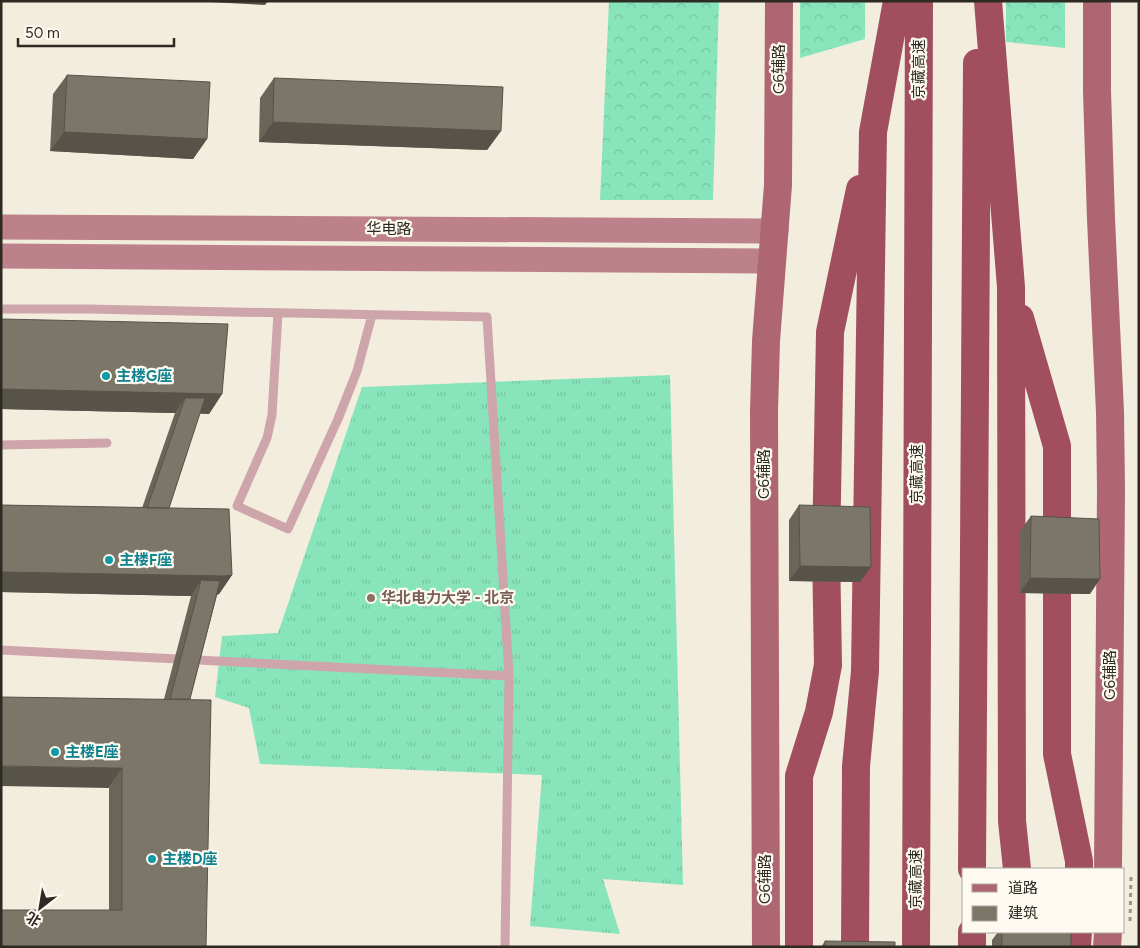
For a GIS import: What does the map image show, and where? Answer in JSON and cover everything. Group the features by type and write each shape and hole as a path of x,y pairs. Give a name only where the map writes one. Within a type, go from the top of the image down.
{"highway":[{"path":"799,947 799,776 819,712 828,665 826,550 830,332 873,132 897,1"},
{"name":"京藏高速","path":"916,947 919,1"},
{"path":"972,868 977,1"},
{"path":"988,1 1011,287 1012,821 1016,868"},
{"path":"855,947 856,766 865,670 873,132"},
{"path":"1011,287 1057,446 1057,754 1079,868"},
{"path":"972,933 972,947"},
{"path":"1077,947 1078,933"}],"main road":[{"name":"G6辅路","path":"766,947 764,411 766,341 776,231 778,185 779,1"},
{"name":"G6辅路","path":"1097,1 1100,200 1110,412 1111,489 1108,868"},
{"path":"1107,947 1108,933"}],"street":[{"name":"华电路","path":"1,227 776,231"},
{"name":"华电路","path":"1,256 773,261"}],"lane":[{"path":"1,309 487,317 509,676 505,947"},
{"path":"278,313 272,415 267,438 237,506 288,529 341,411 356,371 372,315"},
{"path":"1,445 107,443"},
{"path":"1,650 509,676"}],"green space":[{"path":"609,1 719,1 713,200 600,200"},
{"path":"800,1 865,1 865,39 800,58"},
{"path":"1006,1 1065,1 1065,48 1006,42"},
{"path":"670,375 683,885 603,879 620,934 530,926 542,775 260,764 249,708 215,697 222,636 278,633 362,387"}],"building":[{"path":"67,75 210,82 207,139 64,132"},
{"path":"274,78 503,87 501,131 273,122"},
{"name":"主楼G座","path":"1,319 228,324 222,394 1,389"},
{"path":"185,398 205,398 169,508 147,508"},
{"name":"主楼F座","path":"1,505 229,509 232,575 1,572"},
{"path":"799,505 870,507 871,567 800,566"},
{"path":"1031,516 1099,519 1100,579 1030,578"},
{"path":"201,580 220,581 190,699 170,699"},
{"path":"1,697 211,700 206,947 1,947 1,910 122,910 122,768 1,766"},
{"path":"1002,933 1071,933 1071,947 1002,947"},
{"path":"825,941 895,942 895,947 825,947"}],"place":[{"name":"主楼G座","path":"106,376"},
{"name":"主楼F座","path":"109,560"},
{"name":"华北电力大学 - 北京","path":"371,598"},
{"name":"主楼E座","path":"55,752"},
{"name":"主楼D座","path":"152,859"}]}
